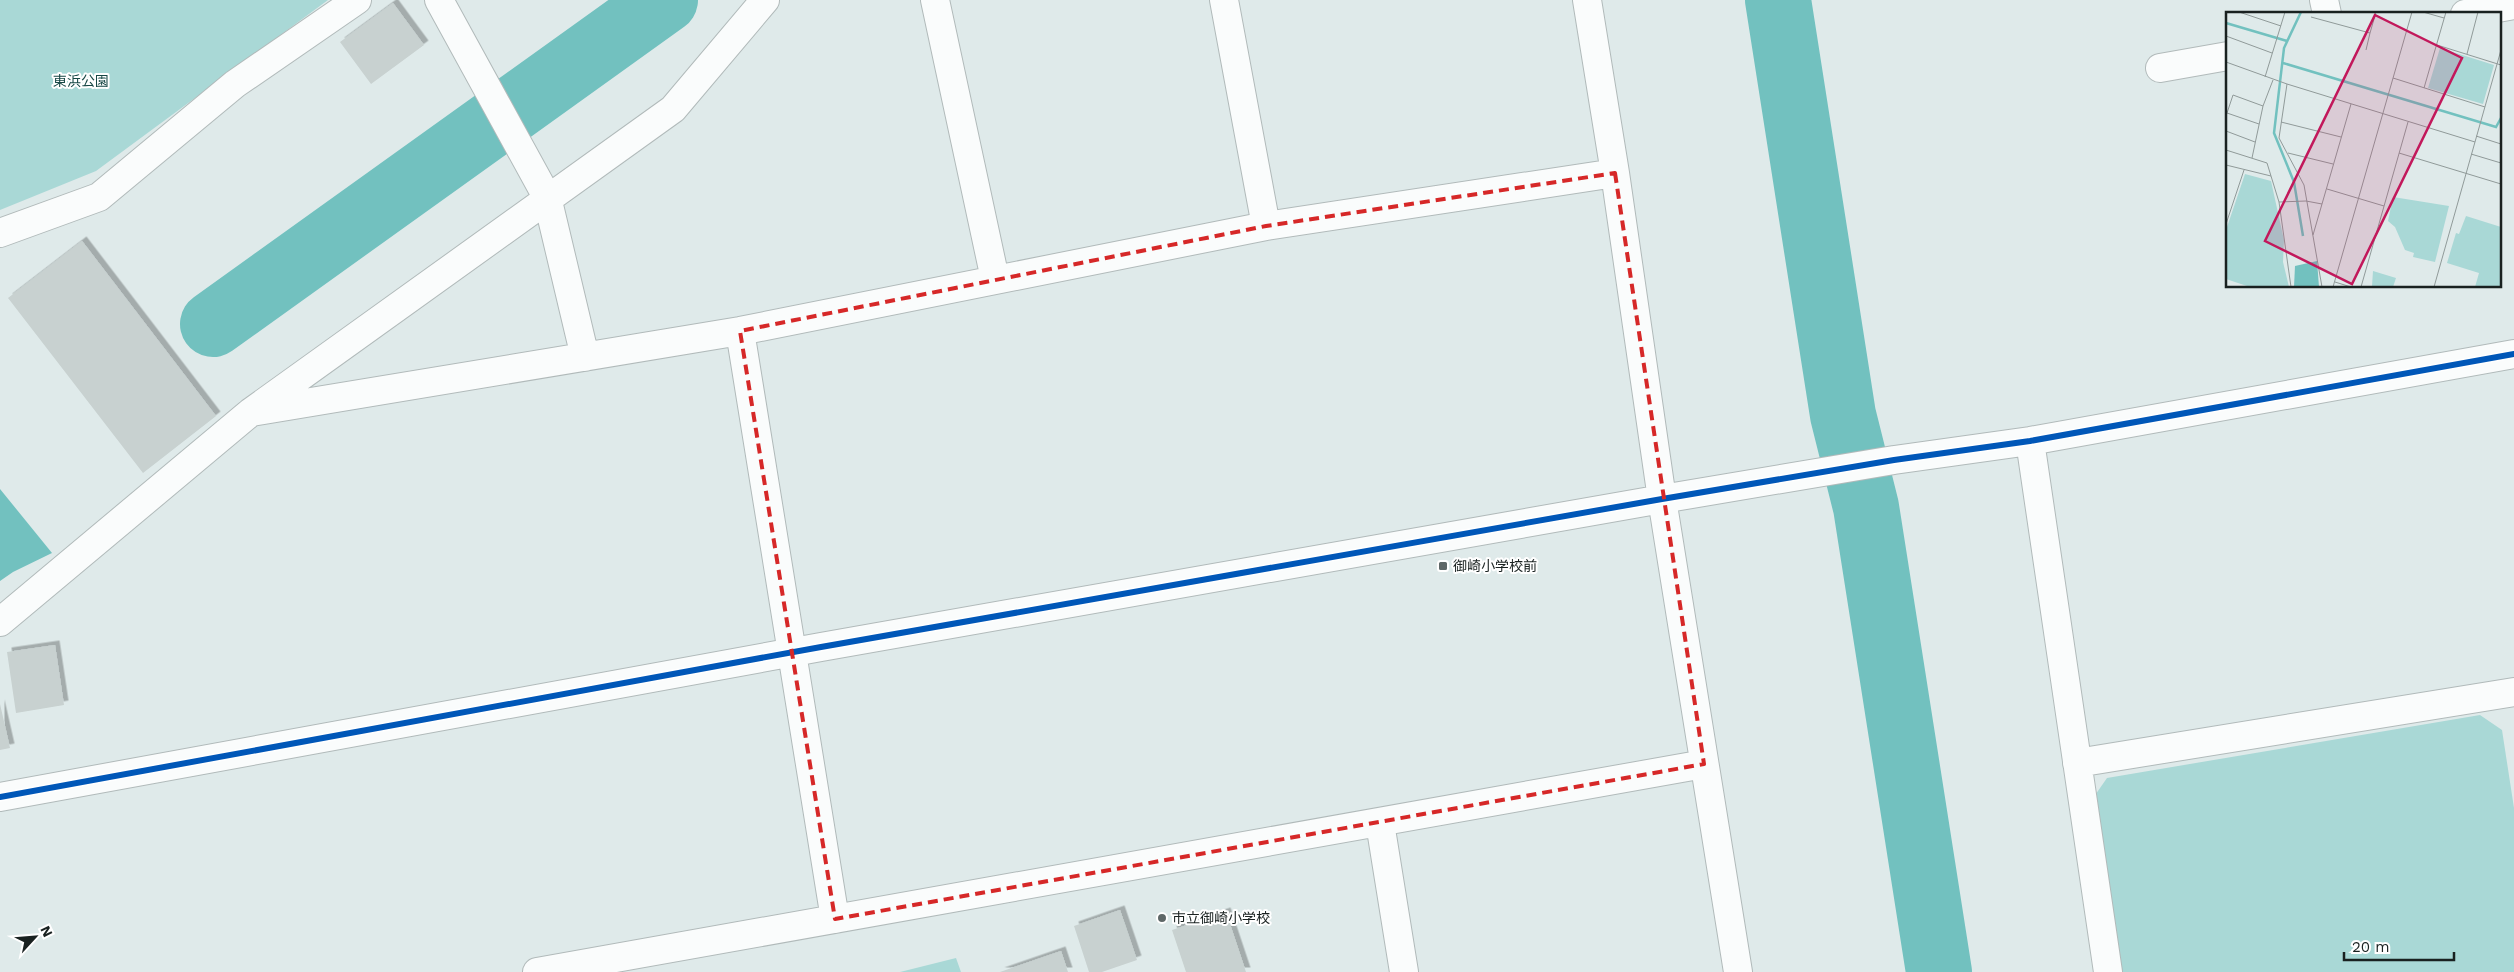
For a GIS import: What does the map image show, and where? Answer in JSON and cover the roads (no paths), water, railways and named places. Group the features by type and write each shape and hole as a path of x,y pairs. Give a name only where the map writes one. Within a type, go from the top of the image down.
{"street":[{"path":"0,233 99,196 235,84 357,0"},
{"path":"439,0 547,198 585,357"},
{"path":"0,622 251,412 673,109 765,0"},
{"path":"935,0 995,279"},
{"path":"1224,0 1266,226"},
{"path":"1588,0 1662,498 1738,972"},
{"path":"2476,12 2514,5"},
{"path":"2160,68 2226,56"},
{"path":"251,412 740,331 1266,226 1615,172"},
{"path":"740,331 835,919"},
{"path":"0,797 792,652 1662,498 1894,460 2030,441 2514,354"},
{"path":"2030,441 2108,972"},
{"path":"2077,763 2514,692"},
{"path":"537,972 1704,764"},
{"path":"1380,823 1404,972"}],"waterway":[{"path":"213,324 665,0"},
{"path":"1778,0 1843,415 1866,507 1939,972"}],"place":[{"name":"御崎小学校前","path":"1443,566"},
{"name":"市立御崎小学校","path":"1162,918"}],"park label":[{"name":"東浜公園","path":"81,81"}]}
